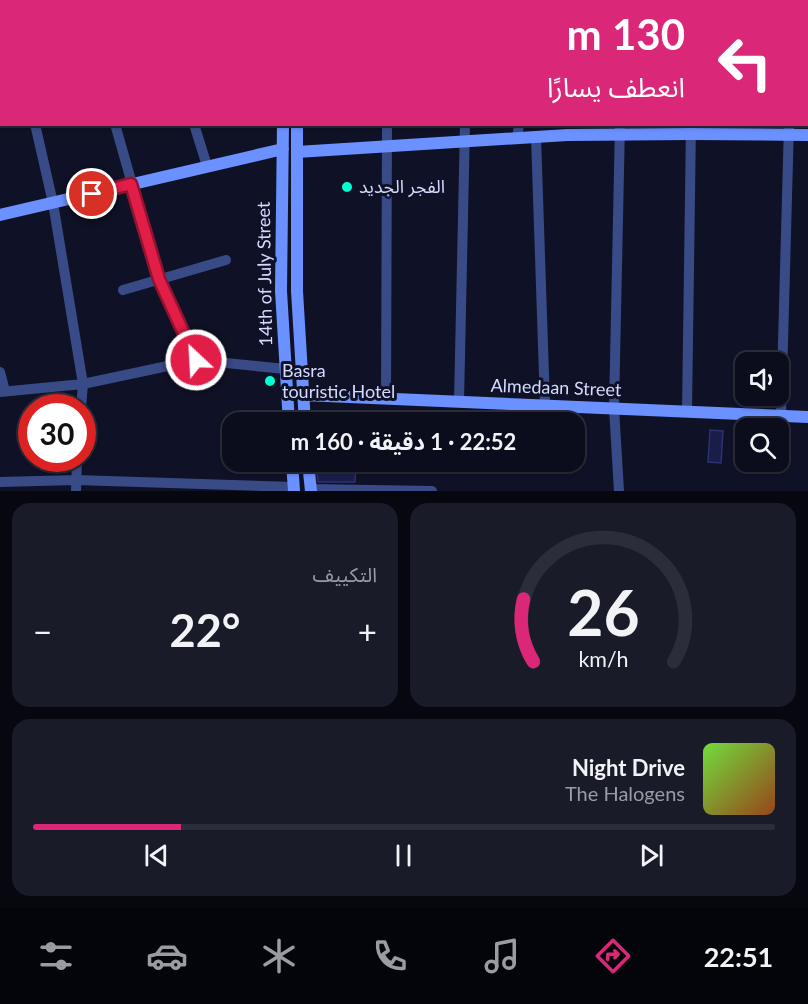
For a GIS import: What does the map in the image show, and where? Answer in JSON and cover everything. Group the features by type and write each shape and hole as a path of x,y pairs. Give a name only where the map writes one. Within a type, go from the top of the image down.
{"street":[{"path":"35,126 53,203 83,384 82,394"},
{"path":"116,126 159,279 196,360"},
{"path":"196,126 207,166"},
{"name":"14th of July Street","path":"283,126 281,291 288,412"},
{"name":"14th of July Street","path":"297,126 297,291 304,412"},
{"path":"386,398 387,126"},
{"path":"459,402 465,126"},
{"path":"517,139 519,126"},
{"path":"297,152 517,139 620,129 789,130 808,135"},
{"path":"619,491 614,408 620,129"},
{"path":"687,411 691,129"},
{"path":"781,416 789,130"},
{"path":"536,137 545,405"},
{"path":"0,215 283,149"},
{"path":"123,290 226,260"},
{"path":"0,372 2,391 83,384 196,360 285,369"},
{"name":"Almedaan Street","path":"303,395 808,417"},
{"path":"4,485 294,489 293,472"},
{"path":"309,472 310,490 432,491"}],"building":[{"path":"710,430 723,431 721,463 708,462"},
{"path":"317,472 356,472 355,482 318,482"}],"place":[{"name":"الفجر الجديد","path":"347,187"},
{"name":"Basra touristic Hotel","path":"270,381"}],"route":[{"path":"92,194 131,184 159,279 196,360"}]}
